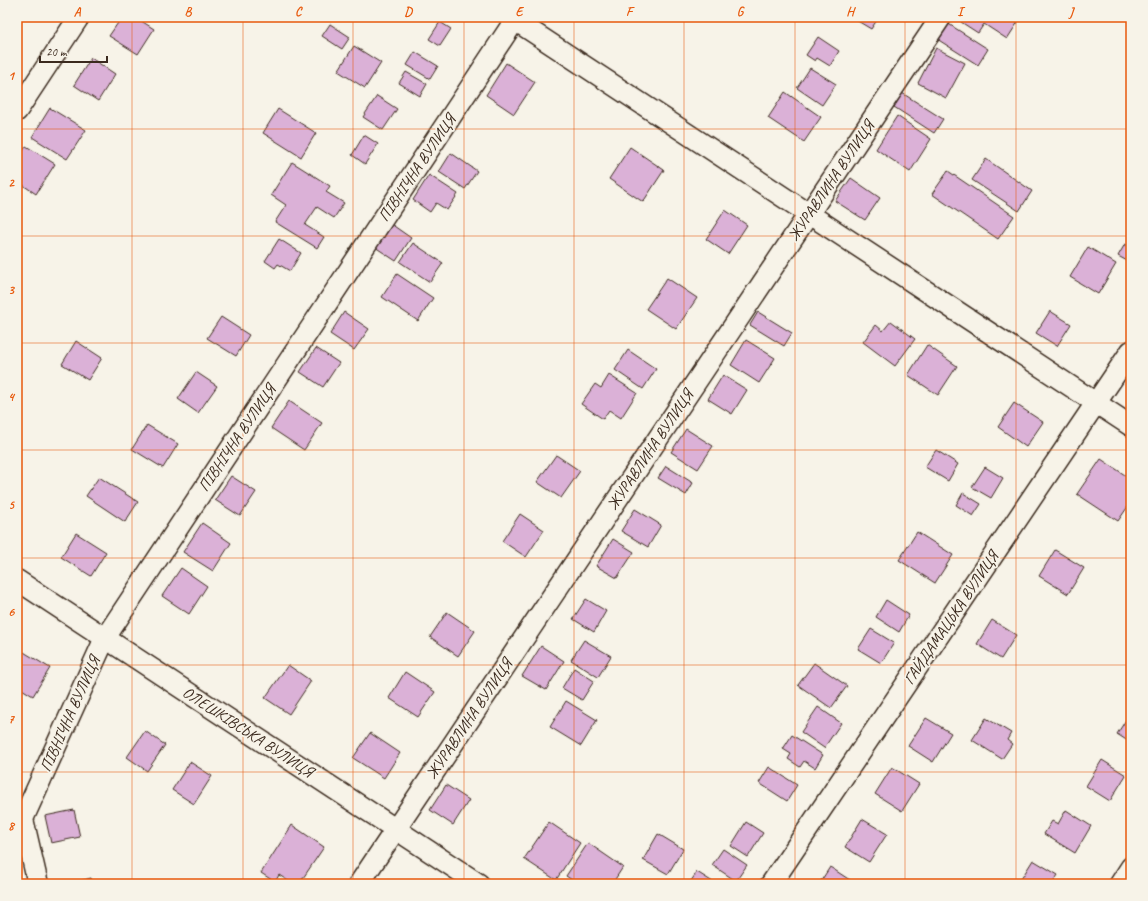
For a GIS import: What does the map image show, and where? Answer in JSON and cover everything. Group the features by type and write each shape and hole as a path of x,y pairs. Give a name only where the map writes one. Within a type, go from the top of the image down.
{"street":[{"path":"17,111 79,17"},
{"name":"ЖУРАВЛИНА ВУЛИЦЯ","path":"359,884 941,17"},
{"path":"514,18 1131,426"},
{"name":"ПІВНІЧНА ВУЛИЦЯ","path":"38,884 23,819 105,638 514,18"},
{"name":"ГАЙДАМАЦЬКА ВУЛИЦЯ","path":"771,884 1131,351"},
{"name":"ОЛЕШКІВСЬКА ВУЛИЦЯ","path":"17,580 480,884"},
{"path":"1120,884 1131,867"}],"building":[{"path":"122,17 135,17 154,29 138,54 109,36"},
{"path":"851,17 879,17 871,29"},
{"path":"964,17 1011,17 1018,22 1007,39 984,24 978,33 961,22"},
{"path":"440,22 451,29 440,46 429,39"},
{"path":"947,23 988,49 978,65 937,39"},
{"path":"330,24 350,37 342,49 322,36"},
{"path":"818,37 839,51 830,66 817,58 815,61 806,55"},
{"path":"354,46 381,63 365,88 338,71"},
{"path":"936,48 965,63 946,98 918,83"},
{"path":"415,52 438,66 430,79 407,65"},
{"path":"91,58 115,74 98,101 74,85"},
{"path":"506,63 535,82 514,114 486,95"},
{"path":"810,68 836,84 822,105 797,88"},
{"path":"406,72 427,84 420,96 399,83"},
{"path":"785,92 821,117 804,142 768,118"},
{"path":"902,93 943,119 934,133 894,107"},
{"path":"377,96 397,109 383,130 363,117"},
{"path":"50,108 86,130 67,159 32,137"},
{"path":"278,109 316,133 301,157 263,133"},
{"path":"897,116 931,139 910,172 876,149"},
{"path":"364,135 378,144 365,164 352,155"},
{"path":"26,146 55,164 36,194 17,181 17,160"},
{"path":"630,147 664,170 643,202 609,179"},
{"path":"451,153 477,171 465,189 439,172"},
{"path":"986,159 1032,191 1019,211 972,180"},
{"path":"292,162 330,186 326,192 344,203 334,218 317,207 305,225 324,237 317,248 275,222 286,205 271,195"},
{"path":"948,171 1014,216 998,239 932,194"},
{"path":"429,175 458,194 447,210 436,203 430,212 413,200"},
{"path":"851,178 880,198 865,220 835,201"},
{"path":"725,210 747,225 728,254 706,239"},
{"path":"391,224 411,238 396,261 375,247"},
{"path":"279,239 301,253 290,271 278,264 275,268 265,261"},
{"path":"413,243 443,263 430,282 400,262"},
{"path":"1125,244 1131,247 1131,263 1118,256"},
{"path":"1088,247 1116,264 1098,294 1070,277"},
{"path":"397,274 433,298 418,321 382,297"},
{"path":"667,278 697,298 676,329 646,309"},
{"path":"1050,311 1071,324 1057,346 1036,333"},
{"path":"344,312 369,329 354,350 330,334"},
{"path":"758,312 792,333 784,346 750,325"},
{"path":"221,317 249,335 236,356 207,338"},
{"path":"891,321 915,339 895,366 863,342 876,325 883,331"},
{"path":"746,340 775,358 759,383 731,365"},
{"path":"76,341 102,358 88,380 62,364"},
{"path":"927,345 957,366 938,395 908,375"},
{"path":"316,348 339,363 323,387 300,372"},
{"path":"628,350 656,369 643,389 615,370"},
{"path":"196,372 217,386 198,413 178,399"},
{"path":"609,375 637,393 621,418 609,410 603,419 581,404 595,384 601,388"},
{"path":"723,375 747,390 732,414 708,399"},
{"path":"289,401 322,423 304,450 271,428"},
{"path":"1014,403 1043,422 1026,447 998,427"},
{"path":"147,425 178,444 163,468 132,449"},
{"path":"686,429 713,446 698,469 671,452"},
{"path":"936,450 958,464 948,481 925,467"},
{"path":"556,455 580,471 561,498 537,482"},
{"path":"1101,459 1131,479 1131,502 1118,521 1077,494"},
{"path":"666,466 693,483 686,495 658,478"},
{"path":"985,467 1003,478 991,498 972,487"},
{"path":"231,476 256,492 240,516 215,500"},
{"path":"99,477 138,502 125,522 86,496"},
{"path":"963,493 981,504 973,516 956,505"},
{"path":"635,509 661,525 648,547 621,531"},
{"path":"520,514 544,530 526,557 502,541"},
{"path":"202,523 231,543 213,571 183,552"},
{"path":"917,532 953,555 935,583 899,560"},
{"path":"76,533 106,552 91,576 61,557"},
{"path":"613,539 634,552 617,578 596,566"},
{"path":"1055,550 1084,568 1068,594 1039,576"},
{"path":"181,568 207,586 189,614 162,596"},
{"path":"586,599 606,611 594,632 573,619"},
{"path":"886,600 909,615 899,632 876,617"},
{"path":"447,612 475,631 458,656 430,637"},
{"path":"992,620 1016,635 1001,659 977,644"},
{"path":"871,629 894,643 881,663 858,649"},
{"path":"584,640 611,656 598,677 571,660"},
{"path":"541,646 564,661 546,690 522,676"},
{"path":"22,651 50,668 33,696 17,686 17,660"},
{"path":"814,663 847,686 831,708 798,685"},
{"path":"288,665 311,681 289,714 265,698"},
{"path":"574,668 594,681 582,700 562,688"},
{"path":"405,672 435,692 418,717 389,698"},
{"path":"566,701 597,720 581,746 550,727"},
{"path":"818,707 841,723 824,748 801,732"},
{"path":"1131,712 1131,743 1117,734"},
{"path":"926,718 951,733 933,762 908,746"},
{"path":"986,718 1011,733 1007,740 1012,744 1002,759 972,740"},
{"path":"145,731 165,745 147,771 127,757"},
{"path":"370,733 400,753 384,778 353,758"},
{"path":"792,735 823,755 815,768 804,761 800,767 788,759 791,754 783,749"},
{"path":"1102,760 1126,775 1110,801 1086,786"},
{"path":"190,762 212,776 194,804 172,790"},
{"path":"769,767 797,785 787,801 759,783"},
{"path":"892,767 919,784 902,811 875,794"},
{"path":"446,785 469,800 453,825 430,810"},
{"path":"74,810 80,837 51,843 45,816"},
{"path":"1066,810 1091,826 1075,853 1044,834 1052,821 1058,824"},
{"path":"862,819 887,834 869,862 845,847"},
{"path":"549,822 580,843 556,880 524,859"},
{"path":"746,822 763,833 748,857 731,846"},
{"path":"292,825 324,847 299,884 293,884 279,875 275,882 261,873"},
{"path":"658,834 683,849 668,874 643,860"},
{"path":"588,843 623,867 612,884 578,884 566,876"},
{"path":"723,849 747,865 736,881 712,865"},
{"path":"1033,860 1058,875 1052,884 1018,884"},
{"path":"830,867 856,884 819,884"},
{"path":"697,872 716,884 689,884"},
{"path":"91,878 93,884 69,884"}]}
